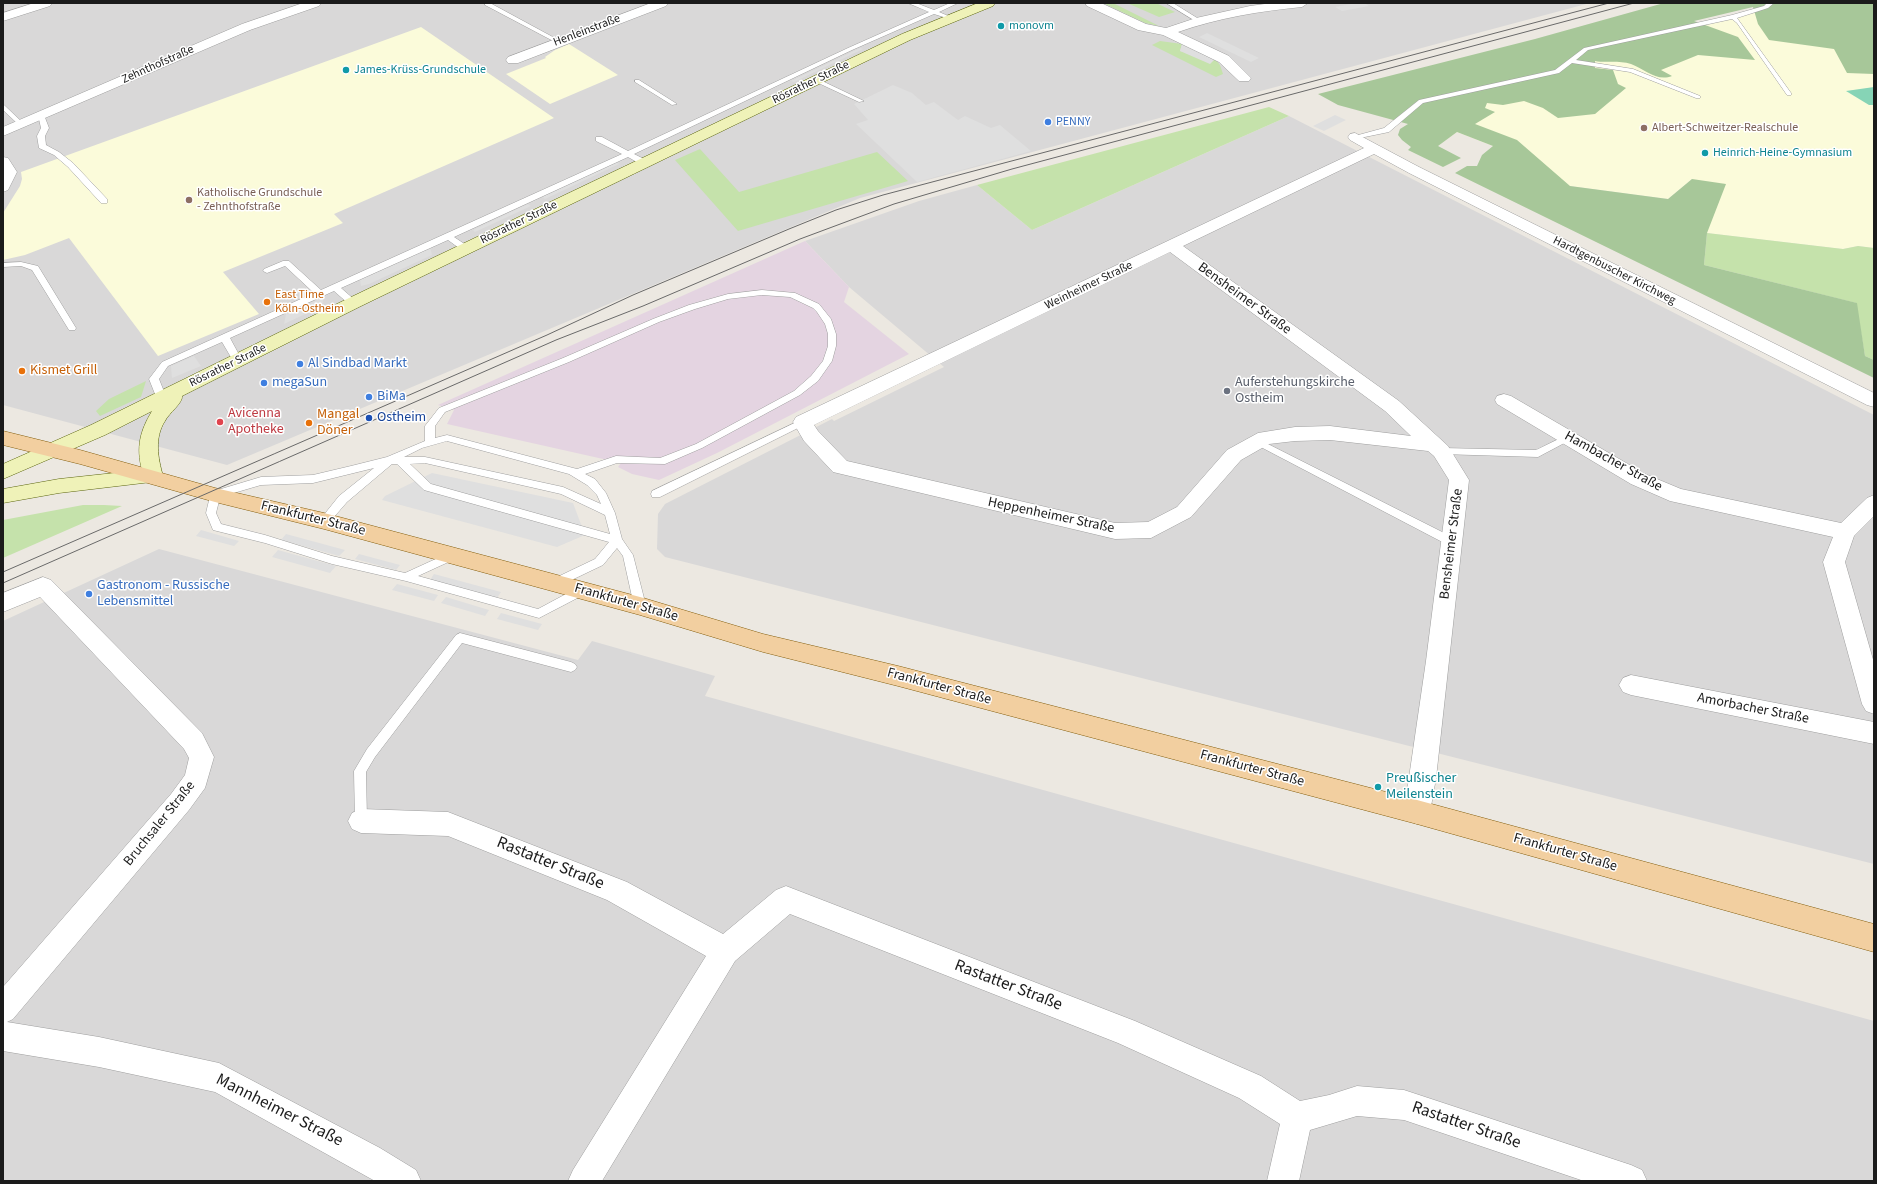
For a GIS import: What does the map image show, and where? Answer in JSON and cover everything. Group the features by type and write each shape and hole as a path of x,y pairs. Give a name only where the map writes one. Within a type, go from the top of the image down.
{"main road":[{"name":"Rösrather Straße","path":"3,472 53,451 162,399 353,303 906,37 989,3"},
{"path":"3,496 42,488 99,480 153,476 148,457 150,431 163,408 182,389"},
{"name":"Frankfurter Straße","path":"3,438 153,476 215,495 324,521 583,590 763,643 898,676 1417,812 1874,938"}],"street":[{"path":"3,17 46,3"},
{"name":"Zehnthofstraße","path":"3,132 246,26 315,3"},
{"name":"Henleinstraße","path":"513,60 662,3"},
{"path":"1091,3 1142,27 1167,32 1224,58 1244,78"},
{"path":"1167,32 1200,21 1255,8 1302,3"},
{"name":"Hardtgenbuscher Kirchweg","path":"1355,137 1414,170 1874,401"},
{"name":"Weinheimer Straße","path":"803,422 1375,148"},
{"path":"3,162 10,172 3,187"},
{"name":"Bensheimer Straße","path":"1172,246 1392,406 1437,448 1459,480 1425,762 1417,812"},
{"name":"Hambacher Straße","path":"1504,400 1638,479 1677,496 1845,532"},
{"name":"Heppenheimer Straße","path":"803,422 811,436 840,467 948,494 1115,531 1151,530 1184,512 1234,454 1265,438 1295,434 1330,433 1437,448"},
{"path":"1874,503 1845,532 1834,562 1874,704"},
{"name":"Bruchsaler Straße","path":"3,603 43,586 193,741 202,756 196,780 180,802 3,1009"},
{"name":"Amorbacher Straße","path":"1631,685 1874,733"},
{"name":"Rastatter Straße","path":"361,821 448,824 617,891 725,951"},
{"name":"Rastatter Straße","path":"584,1181 725,951 786,899 1125,1031 1250,1087 1297,1117 1329,1110 1357,1101 1404,1105 1631,1181"},
{"name":"Mannheimer Straße","path":"3,1036 99,1052 219,1078 369,1159 405,1181"},
{"path":"1283,1181 1297,1117"}],"lane":[{"path":"911,3 951,18"},
{"path":"162,399 154,379 165,364 321,295 955,3"},
{"path":"1168,3 1200,21"},
{"path":"1355,137 1386,130 1421,101 1557,72 1586,49 1733,17 1766,8 1771,3"},
{"path":"487,4 559,42"},
{"path":"1733,17 1739,22 1789,94"},
{"path":"1570,61 1631,70 1698,97"},
{"path":"636,80 674,104"},
{"path":"816,80 861,101"},
{"path":"779,84 795,90"},
{"path":"761,92 776,99"},
{"path":"3,106 21,124"},
{"path":"691,114 717,128"},
{"path":"41,115 45,128 41,136 42,146 46,150 57,154 74,168 104,201"},
{"path":"599,139 645,163"},
{"path":"448,236 466,249"},
{"path":"267,271 286,263 321,295"},
{"path":"3,265 21,264 35,268 72,328"},
{"path":"336,288 353,303"},
{"path":"430,443 430,426 442,410 673,314 715,300 750,293 779,291 797,296 812,303 828,318 832,330 832,342 828,359 819,375 809,385 797,393 699,446 661,462 616,459 575,474"},
{"path":"226,338 238,362"},
{"path":"656,494 803,422"},
{"path":"324,521 343,499 395,460 430,443 447,438 572,471 591,482 601,493 610,513 617,540 628,555 640,606"},
{"path":"1437,448 1538,454 1567,438"},
{"path":"1258,442 1452,542"},
{"path":"395,460 428,487 617,540"},
{"path":"583,590 539,614 406,577 332,560 265,539 218,527 211,513 215,495 261,481 313,479 395,460 425,460 563,490 610,513"},
{"path":"554,583 599,562 617,540"},
{"path":"406,577 451,556"},
{"path":"361,821 360,771 371,753 460,638 571,668"}],"shaded area":[{"path":"3,3 1590,3 860,198 227,465 3,405"},
{"path":"1364,3 1369,6 1342,11 1335,7"},
{"path":"1664,3 1874,3 1874,74 1847,73 1834,49 1769,40 1758,24 1753,7 1694,21 1738,37 1755,60 1698,55 1661,70 1672,76 1666,77 1656,76 1631,64 1595,61 1595,68 1613,70 1618,84 1626,88 1595,114 1558,118 1543,108 1524,101 1503,105 1487,103 1485,108 1495,112 1475,124 1517,140 1570,186 1668,199 1692,179 1726,184 1707,233 1704,265 1857,303 1865,356 1874,360 1874,378 1455,173 1467,166 1477,166 1482,155 1493,146 1457,132 1438,146 1461,158 1443,167 1408,150 1411,147 1398,135 1400,129 1408,124 1338,105 1318,94 1535,39"},
{"name":"Albert-Schweitzer-Realschule","path":"1874,3 1874,248 1858,246 1843,249 1707,233 1692,179 1668,199 1570,186 1493,146 1457,132 1437,146 1428,104 1590,52 1775,8"},
{"name":"Katholische Grundschule - Zehnthofstraße","path":"421,27 554,118 334,214 343,223 223,272 259,314 158,356 69,238 25,255 3,260 3,213 20,186 22,179 21,172"},
{"path":"1207,33 1259,58 1251,62 1199,37"},
{"path":"569,44 618,75 550,104 506,74 546,58 545,57 555,50"},
{"path":"1182,44 1215,59 1210,64 1180,51"},
{"path":"860,48 863,49 794,82 791,81"},
{"path":"893,85 912,93 926,105 934,102 958,120 965,116 991,128 1000,125 1031,151 917,182 856,124 868,120 854,104"},
{"path":"1335,115 1346,120 1324,131 1313,126"},
{"path":"1289,116 1874,415 1874,864 665,557 657,549 658,514 665,504 832,419 834,421 944,367 849,287 805,241 919,201 977,185 1032,230"},
{"path":"616,162 619,164 545,199 542,197"},
{"path":"528,204 531,206 475,232 473,230"},
{"path":"805,241 849,287 844,302 909,354 717,453 659,480 632,474 618,467 621,463 447,424 454,410 438,405"},
{"path":"430,246 432,255 369,284 361,286 360,279"},
{"path":"324,297 322,306 284,324 286,314"},
{"path":"194,356 201,366 172,378 171,366"},
{"path":"432,473 573,503 585,535 557,547 382,500 385,496"},
{"path":"201,530 239,541 234,546 196,536"},
{"path":"286,534 345,550 339,556 281,540"},
{"path":"159,549 578,660 592,641 715,676 705,696 1874,1021 1874,1181 3,1181 3,621"},
{"path":"278,550 336,566 330,573 272,557"},
{"path":"359,554 400,565 396,570 355,559"},
{"path":"434,574 501,592 497,598 430,580"},
{"path":"397,584 438,595 434,601 392,590"},
{"path":"446,597 489,610 485,616 441,603"},
{"path":"501,613 542,624 538,630 497,619"}],"green space":[{"path":"1103,3 1113,3 1159,26 1145,23"},
{"path":"1127,3 1156,3 1175,12 1159,17"},
{"path":"1160,41 1182,44 1180,51 1215,59 1220,65 1223,74 1216,77 1152,45"},
{"path":"1874,87 1874,105 1869,105 1846,91"},
{"path":"1269,107 1289,116 1032,230 977,185"},
{"path":"700,149 739,192 877,152 908,181 738,231 675,160"},
{"path":"1707,233 1843,249 1858,246 1874,248 1874,360 1865,356 1856,303 1704,265"},
{"path":"146,381 141,397 100,416 96,411 109,399"},
{"path":"83,505 122,506 3,558 3,520"}],"tram line":[{"path":"3,572 547,335 633,295 836,210 883,195 1609,3"},
{"path":"3,583 556,340 643,306 800,239 894,204 1012,169 1634,3"}],"place":[{"name":"monovm","path":"1001,26"},
{"name":"James-Krüss-Grundschule","path":"346,70"},
{"name":"PENNY","path":"1048,122"},
{"name":"Albert-Schweitzer-Realschule","path":"1644,128"},
{"name":"Heinrich-Heine-Gymnasium","path":"1705,153"},
{"name":"Katholische Grundschule - Zehnthofstraße","path":"189,200"},
{"name":"East Time Köln-Ostheim","path":"267,302"},
{"name":"Al Sindbad Markt","path":"300,364"},
{"name":"Kismet Grill","path":"22,371"},
{"name":"megaSun","path":"264,383"},
{"name":"Auferstehungskirche Ostheim","path":"1227,391"},
{"name":"BiMa","path":"369,397"},
{"name":"Ostheim","path":"369,418"},
{"name":"Avicenna Apotheke","path":"220,422"},
{"name":"Mangal Döner","path":"309,423"},
{"name":"Gastronom - Russische Lebensmittel","path":"89,594"},
{"name":"Preußischer Meilenstein","path":"1378,787"}]}
